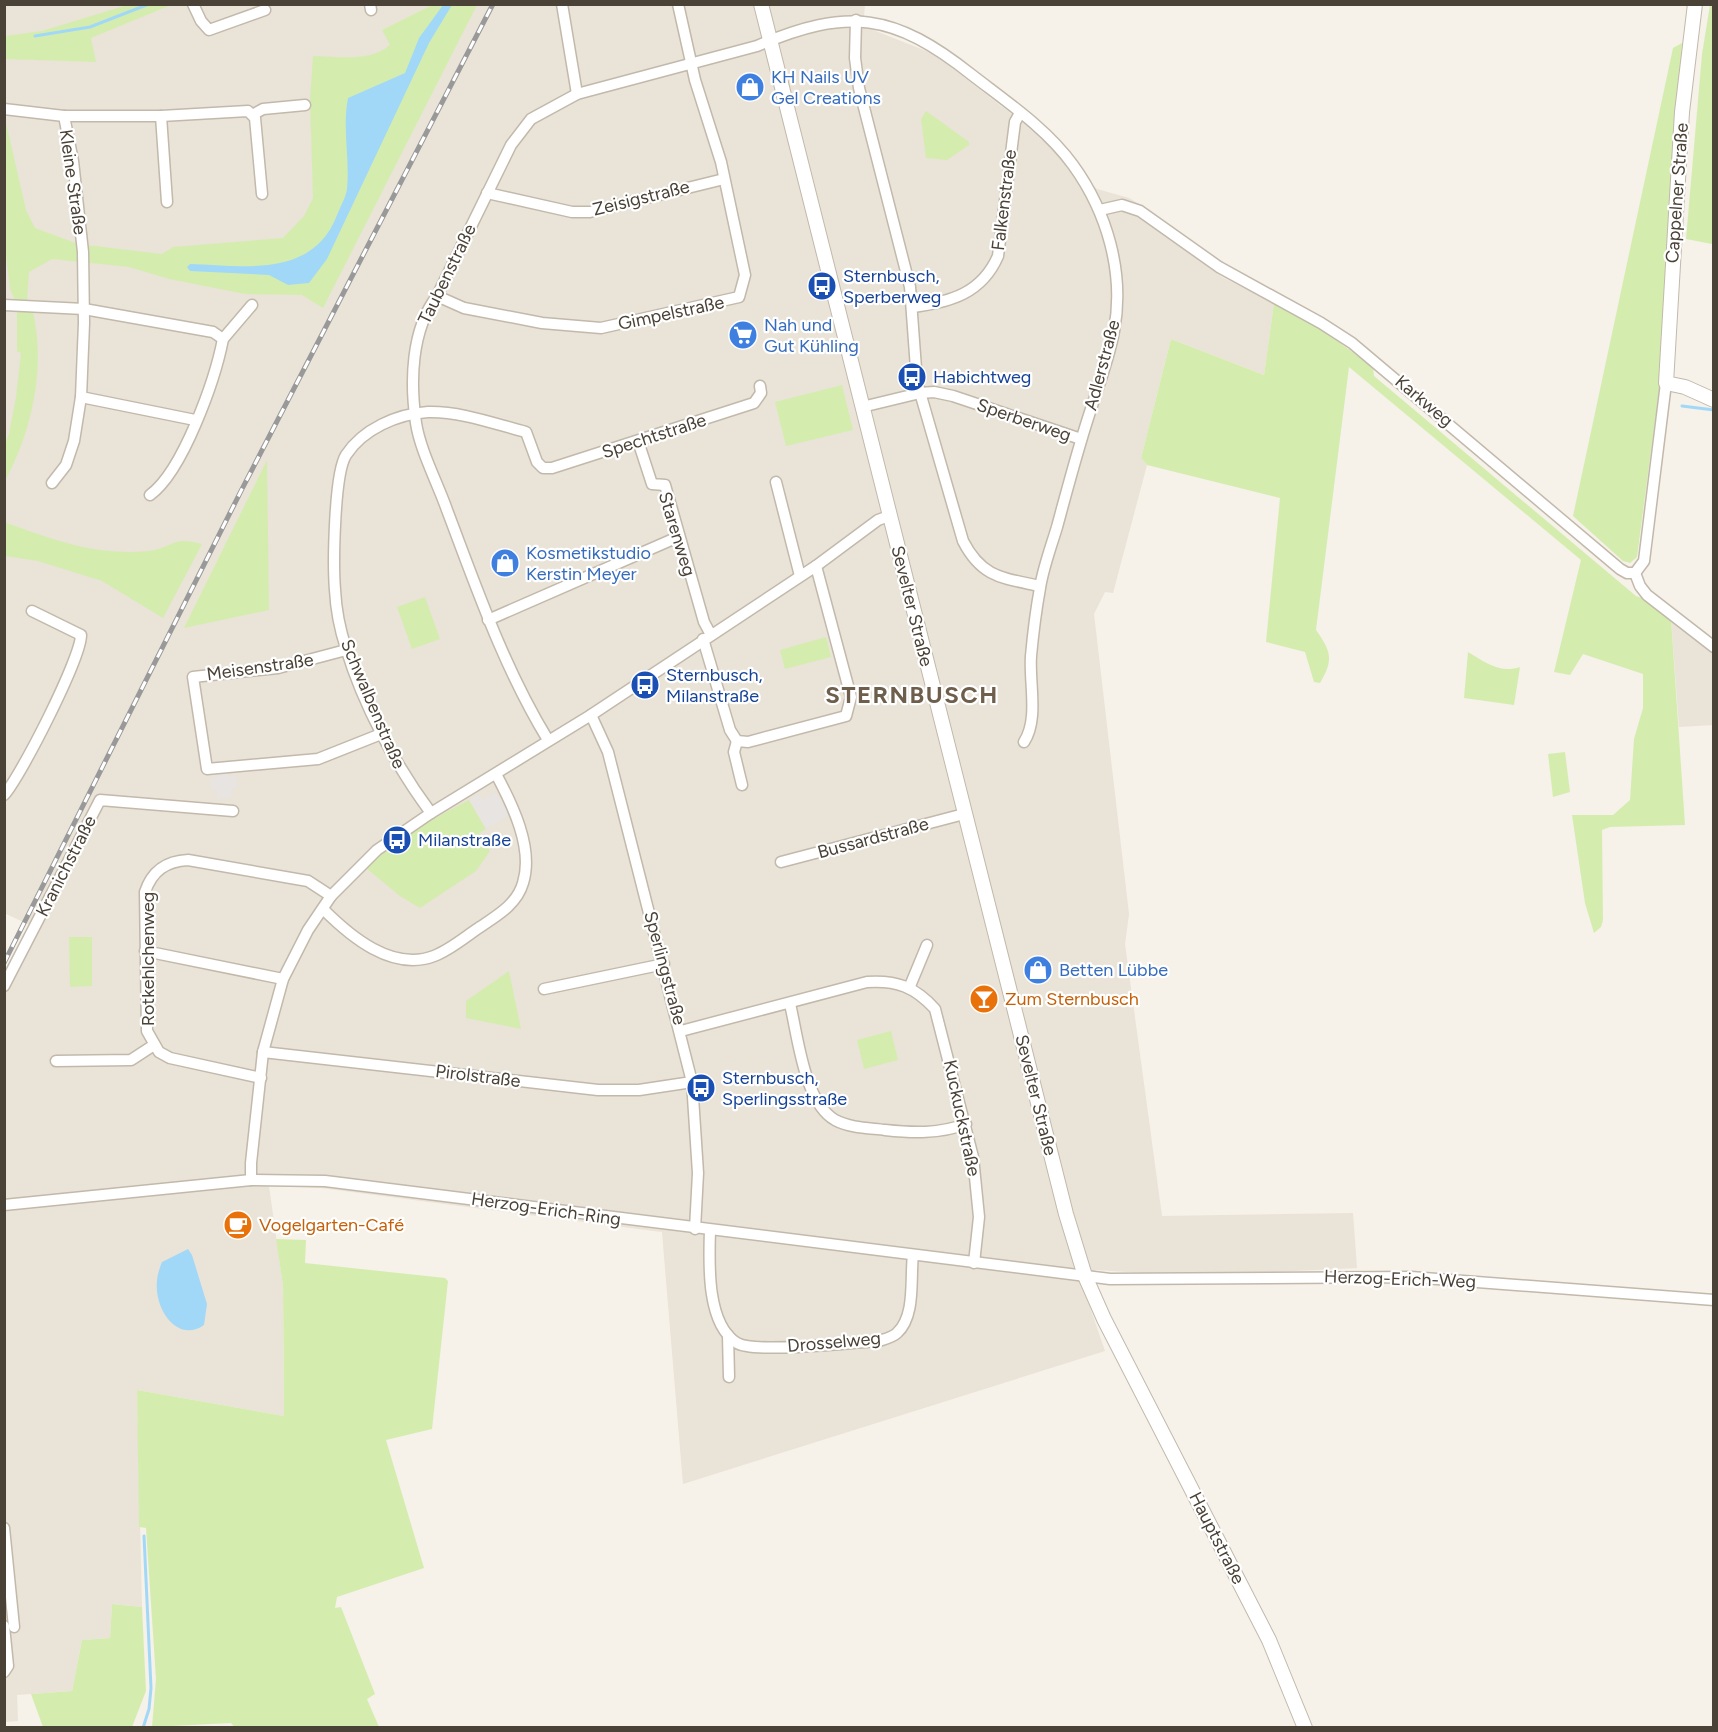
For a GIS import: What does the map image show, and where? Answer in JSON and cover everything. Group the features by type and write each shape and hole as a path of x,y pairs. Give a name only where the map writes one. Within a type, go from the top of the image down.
{"street":[{"path":"193,4 201,21 209,30 265,10"},
{"path":"562,4 577,94"},
{"name":"Gimpelstraße","path":"437,296 464,308 542,323 601,328 740,297 745,275 724,179 691,64 678,4"},
{"name":"Sevelter Straße","path":"761,4 1066,1214 1085,1276 1120,1352"},
{"name":"Cappelner Straße","path":"1635,573 1644,561 1666,383 1682,123 1695,4"},
{"path":"856,20 855,58 859,88 913,307 920,393 963,541 971,557 982,569 995,576 1040,586"},
{"name":"Adlerstraße","path":"769,41 783,34 856,20 881,22 920,39 963,67 1052,140 1072,164 1100,210 1109,236 1116,272 1117,311 1110,350 1040,586 1031,658 1031,731 1024,742"},
{"name":"Taubenstraße","path":"548,740 524,701 488,620 417,427 414,368 420,327 426,310 437,296 520,129 531,119 577,94 769,41"},
{"path":"254,114 263,110 305,105"},
{"name":"Kleine Straße","path":"4,109 64,116 73,161 83,252 81,397 66,465 52,483"},
{"path":"64,116 162,116 248,111 254,114"},
{"name":"Falkenstraße","path":"913,307 958,297 979,286 992,271 998,256 1015,122 1020,113"},
{"path":"254,114 262,194"},
{"path":"162,116 167,202"},
{"name":"Zeisigstraße","path":"487,194 572,212 590,212 724,179"},
{"name":"Karkweg","path":"1100,210 1122,205 1140,211 1232,275 1321,323 1352,343 1620,569 1627,573 1635,573"},
{"path":"4,305 22,304 84,309 213,332 223,339"},
{"path":"150,495 162,486 188,439 195,420 202,411 223,339 252,305"},
{"path":"1666,383 1682,386 1713,400"},
{"name":"Spechtstraße","path":"537,462 543,468 552,468 754,403 761,393 760,386"},
{"name":"Sperberweg","path":"862,407 920,393 934,392 953,396 1082,440"},
{"path":"81,397 195,420"},
{"name":"Schwalbenstraße","path":"431,813 404,778 381,734 346,650 335,590 336,520 340,477 345,457 361,437 384,424 415,415 449,413 526,432 537,462"},
{"name":"Starenweg","path":"638,441 652,484 665,485 704,622 730,730 736,741 734,752 742,785"},
{"path":"776,482 800,576"},
{"path":"251,1180 263,1052 283,978 303,938 331,896 377,850 431,813 591,715 816,566 878,520 890,516"},
{"path":"488,620 678,537"},
{"path":"736,741 748,742 846,716 851,697 816,566"},
{"path":"1635,573 1640,586 1647,595 1713,647"},
{"path":"4,795 68,679 81,644 81,635 74,630 32,611"},
{"name":"Meisenstraße","path":"346,650 278,668 193,677 207,769 318,759 381,734"},
{"name":"Sperlingstraße","path":"591,715 608,752 664,964 692,1082 698,1163 695,1229"},
{"path":"322,909 339,926 380,953 402,960 433,957 498,915 514,901 524,882 526,861 518,824 496,774"},
{"name":"Kranichstraße","path":"4,986 100,800 233,810"},
{"name":"Bussardstraße","path":"781,862 964,814"},
{"name":"Rotkehlchenweg","path":"261,1078 182,1062 159,1052 153,1045 145,1020 148,882 160,868 188,860 308,881 331,896"},
{"path":"681,1031 867,982 889,980 910,986 927,945"},
{"path":"145,951 283,978"},
{"path":"544,989 664,964"},
{"name":"Kuckuckstraße","path":"910,986 935,1009 966,1124 973,1156 979,1217 974,1263"},
{"path":"790,1004 812,1095 823,1110 836,1120 849,1125 908,1132 931,1132 966,1124"},
{"path":"56,1061 131,1060 153,1045"},
{"name":"Pirolstraße","path":"263,1052 598,1090 639,1090 692,1082"},
{"name":"Herzog-Erich-Ring","path":"4,1205 251,1180 325,1181 1085,1276"},
{"path":"710,1230 712,1293 718,1316 728,1335 729,1377"},
{"name":"Drosselweg","path":"728,1335 738,1344 761,1347 879,1341 896,1334 905,1322 909,1306 913,1255"},
{"name":"Herzog-Erich-Weg","path":"1085,1276 1210,1280 1360,1275 1713,1300"},
{"name":"Hauptstraße","path":"1120,1352 1269,1640 1305,1728"},
{"path":"4,1528 9,1626 6,1669"}],"shaded area":[{"path":"5,5 865,5 863,26 934,54 1022,122 1097,189 1129,198 1151,211 1156,227 1222,277 1274,303 1264,375 1171,339 1141,458 1147,465 1113,593 1105,592 1094,614 1129,914 1125,944 1162,1216 1353,1213 1357,1268 1189,1276 1096,1270 1082,1284 1105,1351 683,1484 662,1232 321,1188 269,1186 283,1286 284,1416 137,1390 142,1607 112,1604 110,1638 82,1640 72,1691 17,1695 18,1721 5,1722 4,975 30,925 4,913"},
{"path":"1671,618 1713,651 1713,725 1679,727"},
{"path":"227,771 228,776 236,775 237,788 231,789 232,797 217,799 216,789 211,790 210,778 219,777 218,772"},
{"path":"496,793 510,815 486,829 469,800 479,794 483,800"}],"green space":[{"path":"127,5 171,5 91,38 96,62 5,59 5,36 42,31"},
{"path":"432,5 477,5 323,308 302,295 245,294 169,279 129,267 52,259 29,272 27,301 15,301 10,289 5,246 4,114 26,210 35,228 78,244 162,254 173,247 283,238 304,216 313,198 310,99 313,56 353,57 382,51 390,45 382,30"},
{"path":"1710,5 1714,5 1712,244 1686,239 1702,54"},
{"path":"1682,43 1659,390 1637,557 1630,563 1623,561 1573,516 1673,48"},
{"path":"926,111 969,142 969,145 947,160 926,158 921,119"},
{"path":"1274,303 1318,327 1373,367 1374,376 1636,596 1645,599 1671,618 1685,825 1610,827 1602,830 1603,920 1601,927 1594,933 1585,903 1572,815 1613,815 1630,800 1634,739 1643,708 1643,674 1583,654 1570,675 1554,672 1581,560 1349,367 1316,630 1328,650 1329,662 1320,683 1314,682 1305,652 1266,642 1280,498 1147,465 1141,458 1171,339 1264,375"},
{"path":"17,309 32,309 38,352 37,375 23,441 5,481 5,444 16,397 21,353 17,351"},
{"path":"842,385 853,430 786,446 775,402"},
{"path":"267,460 269,610 184,628"},
{"path":"5,519 7,523 59,541 93,549 129,552 148,551 178,541 202,544 163,618 102,581 38,561 5,556"},
{"path":"425,597 440,639 412,649 397,607"},
{"path":"826,637 831,657 785,669 780,650"},
{"path":"1468,652 1499,668 1520,667 1514,705 1464,698"},
{"path":"1565,752 1570,792 1553,797 1548,754"},
{"path":"469,800 486,829 479,833 490,851 476,871 420,908 400,896 366,868 415,830"},
{"path":"69,937 92,937 92,986 70,987"},
{"path":"509,971 521,1029 466,1018 466,1001"},
{"path":"891,1031 898,1060 864,1069 857,1040"},
{"path":"276,1239 306,1240 305,1263 445,1278 448,1281 432,1429 386,1440 424,1568 337,1597 335,1608 341,1607 375,1694 367,1699 379,1727 235,1728 231,1723 152,1727 156,1679 146,1528 139,1527 137,1390 284,1416 283,1286"},
{"path":"112,1604 142,1607 146,1691 132,1727 43,1727 31,1694 72,1691 82,1640 110,1638"}],"water":[{"path":"443,5 452,5 429,43 327,259 309,283 288,285 269,275 190,271 187,267 190,264 254,266 275,264 294,259 312,250 326,235 347,189 346,109 348,98 405,73 419,38"},
{"path":"188,1249 192,1255 207,1304 204,1325 187,1330 179,1328 166,1317 159,1300 157,1283 162,1262"}],"waterway":[{"path":"35,36 90,27 149,4"},
{"path":"1682,406 1714,410"},
{"path":"143,1728 149,1709 151,1688 144,1536"}],"railway":[{"path":"4,963 242,489 493,4"}],"place":[{"name":"KH Nails UV Gel Creations","path":"750,87"},
{"name":"Sternbusch, Sperberweg","path":"822,286"},
{"name":"Nah und Gut Kühling","path":"743,335"},
{"name":"Habichtweg","path":"912,377"},
{"name":"Kosmetikstudio Kerstin Meyer","path":"505,563"},
{"name":"Sternbusch, Milanstraße","path":"645,685"},
{"name":"Milanstraße","path":"397,840"},
{"name":"Betten Lübbe","path":"1038,970"},
{"name":"Zum Sternbusch","path":"984,999"},
{"name":"Sternbusch, Sperlingsstraße","path":"701,1088"},
{"name":"Vogelgarten-Café","path":"238,1225"}],"district":[{"name":"STERNBUSCH","path":"912,695"}]}
